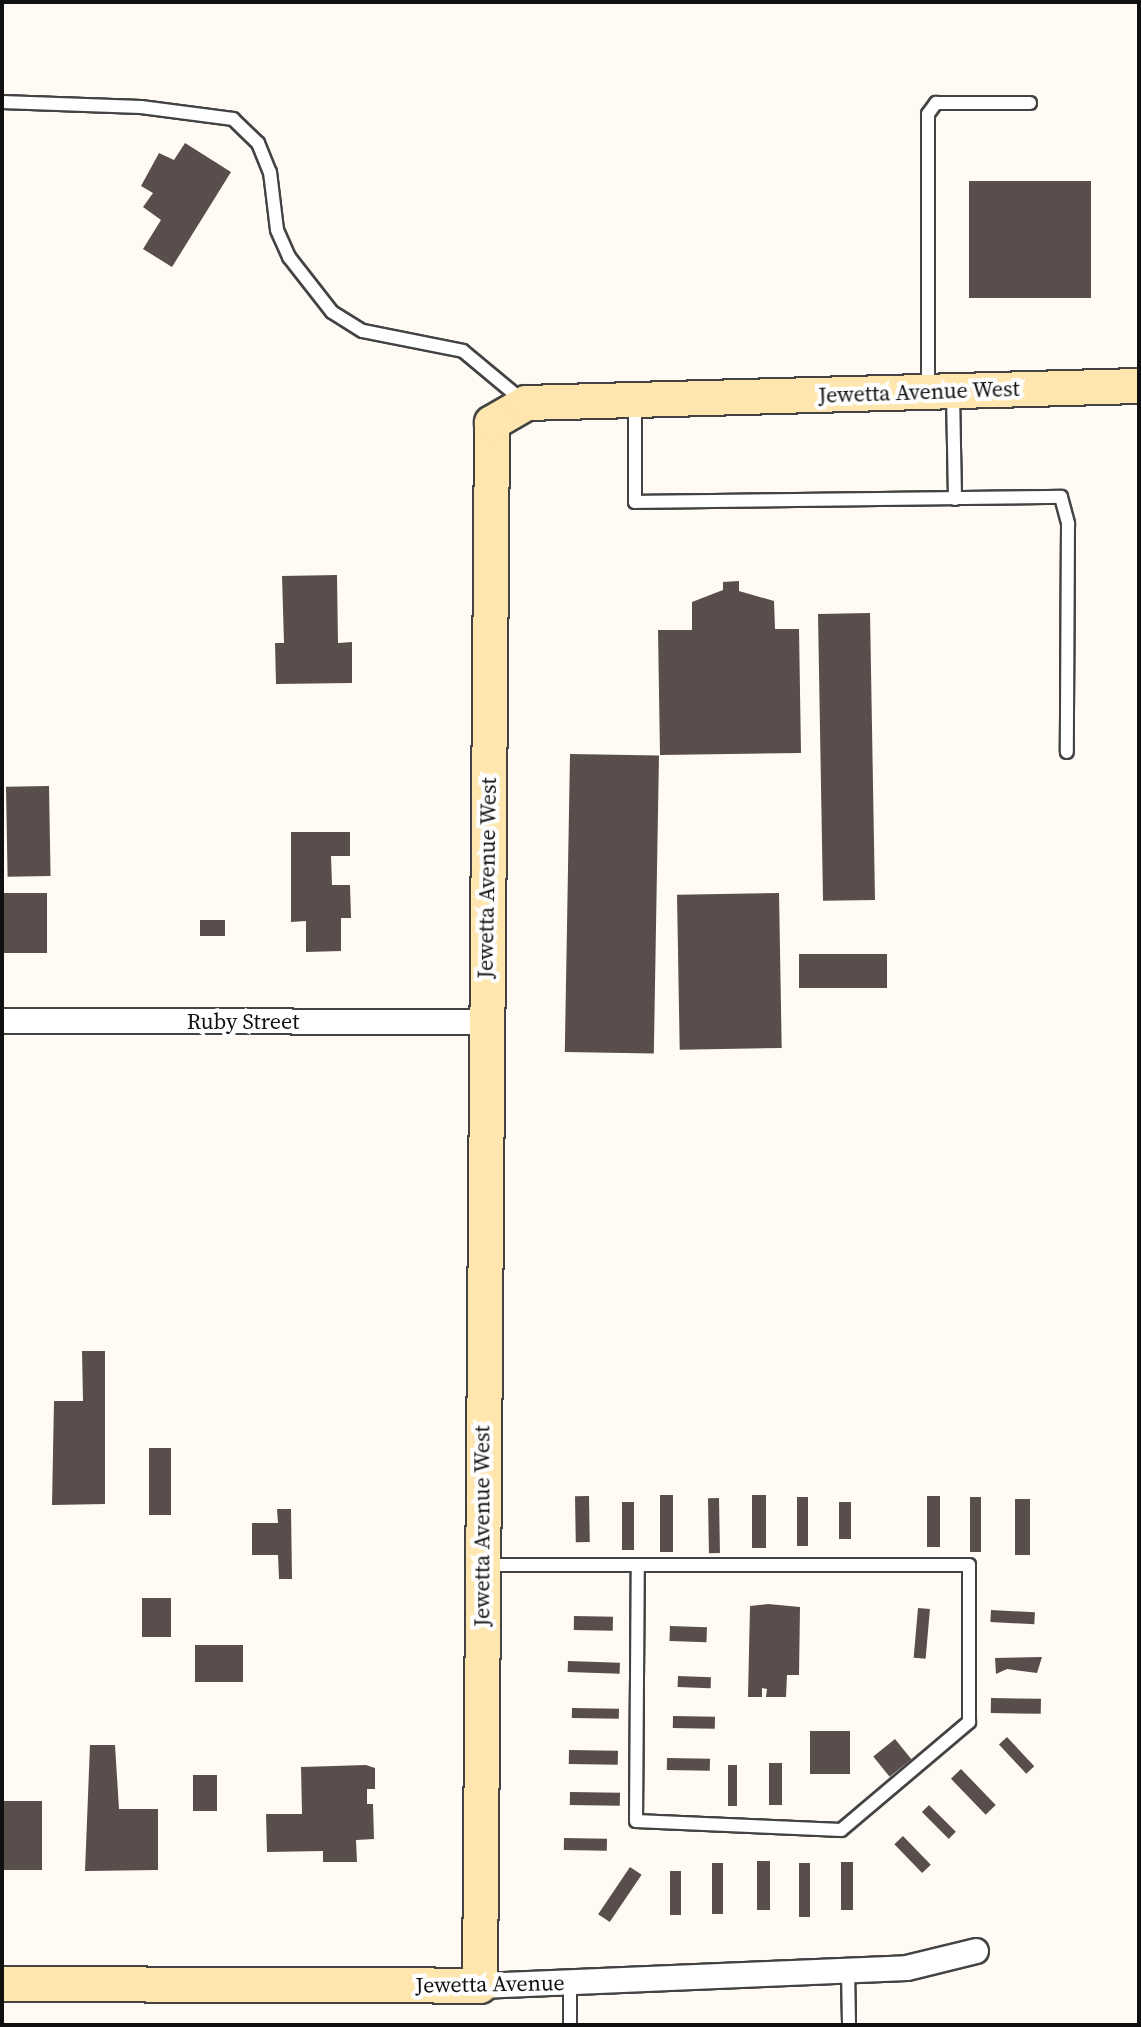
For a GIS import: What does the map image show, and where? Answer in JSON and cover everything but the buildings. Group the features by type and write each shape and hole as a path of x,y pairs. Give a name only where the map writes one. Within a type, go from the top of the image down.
{"street":[{"name":"Jewetta Avenue West","path":"480,1986 485,1022 492,423 526,403 1139,386"},
{"name":"Ruby Street","path":"2,1021 485,1022"},
{"name":"Jewetta Avenue","path":"2,1984 480,1986 907,1968 976,1951"}],"lane":[{"path":"2,102 141,107 233,119 258,143 270,172 277,230 289,257 332,312 363,331 463,351 526,403"},
{"path":"955,499 941,392 928,114 936,103 1030,103"},
{"path":"635,400 635,502 1061,497 1068,524 1067,752"},
{"path":"482,1565 638,1565 969,1565 969,1722 841,1830 636,1821 638,1565"},
{"path":"848,1971 849,2025"},
{"path":"570,1982 570,2025"}]}
